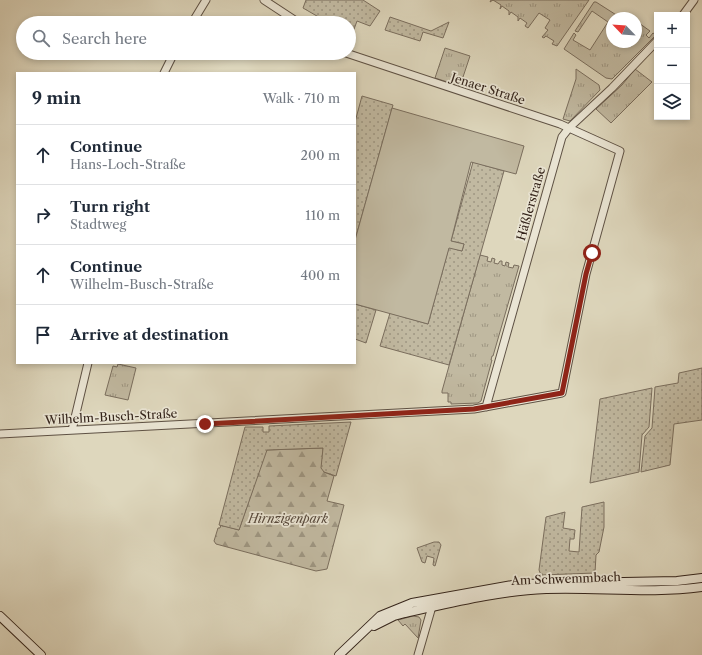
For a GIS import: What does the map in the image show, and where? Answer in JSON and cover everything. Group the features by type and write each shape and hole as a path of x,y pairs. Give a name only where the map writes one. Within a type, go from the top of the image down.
{"main road":[{"name":"Am Schwemmbach","path":"357,638 373,621 384,614 412,603 496,586 529,583 660,581 702,578"},
{"name":"Am Schwemmbach","path":"357,638 394,616 494,595 529,590 676,590 702,587"},
{"path":"0,616 41,655"},
{"path":"339,655 357,638"}],"street":[{"path":"196,16 206,0"},
{"path":"264,0 288,16"},
{"path":"685,12 694,0"},
{"name":"Häßlerstraße","path":"486,408 562,137 654,44"},
{"name":"Jenaer Straße","path":"356,56 570,128 620,151 586,274 562,393"},
{"path":"164,72 170,60"},
{"path":"72,430 88,364"},
{"name":"Wilhelm-Busch-Straße","path":"0,434 486,408 562,393"},
{"path":"418,655 434,598"}],"green space":[{"path":"306,0 363,0 380,11 370,26 357,21 356,24 356,16 317,16 303,8"},
{"path":"493,0 589,0 557,46 552,44 554,41 546,36 544,38 542,37 548,30 545,28 550,20 539,13 528,28 525,26 527,23 520,18 518,21 518,17 511,12 509,15 509,11 502,6 500,9 501,5"},
{"path":"594,2 612,12 606,12 606,21 592,11 578,32 575,31"},
{"path":"390,17 431,31 449,22 443,38 423,32 420,41 385,30"},
{"path":"606,25 606,48 642,48 642,25 650,31 646,35 649,38 654,34 654,37 612,79 606,78 564,49 574,33 576,35 573,40 590,50"},
{"path":"445,48 470,56 460,86 435,78"},
{"path":"576,69 599,85 600,90 570,121 563,119 576,79"},
{"path":"635,69 652,82 611,123 596,109 622,85"},
{"path":"362,96 393,105 356,236 356,118"},
{"path":"392,108 524,146 516,174 471,162 451,241 464,244 462,251 449,248 428,324 356,304 356,236"},
{"path":"473,162 504,171 449,365 380,346 390,313 428,324 449,247 462,251 464,244 451,241"},
{"path":"480,255 488,257 487,261 491,262 492,258 495,259 494,263 498,264 502,261 502,265 505,266 506,262 509,263 508,267 513,268 514,265 519,266 492,356 481,401 478,403 451,404 451,402 448,402 448,393 442,393 442,391"},
{"path":"356,304 376,310 366,343 356,339"},
{"path":"118,364 136,368 128,400 105,395 113,366 117,367"},
{"path":"702,368 702,420 674,424 670,465 641,472 645,436 652,428 655,387 678,383 679,373"},
{"path":"652,388 649,427 642,435 639,472 590,483 600,399"},
{"path":"351,422 336,476 324,472 321,468 323,448 267,450 239,530 219,525 245,427 263,427 263,432 269,432 269,426"},
{"name":"Hirnzigenpark","path":"323,448 324,472 334,476 327,501 344,505 327,569 316,571 216,544 214,541 218,528 220,528 221,525 239,530 266,450"},
{"path":"604,502 604,527 599,552 596,555 595,573 541,575 539,570 546,517 565,512 563,528 575,530 574,539 570,539 569,551 579,552 582,507"},
{"path":"434,542 439,542 441,545 435,566 433,565 434,558 427,556 425,563 422,562 417,548"},
{"path":"413,616 419,617 421,620 418,638 405,624 403,626 398,620"}],"route":[{"path":"205,424 356,414 474,409 505,405 562,393 586,274 592,253"}]}
